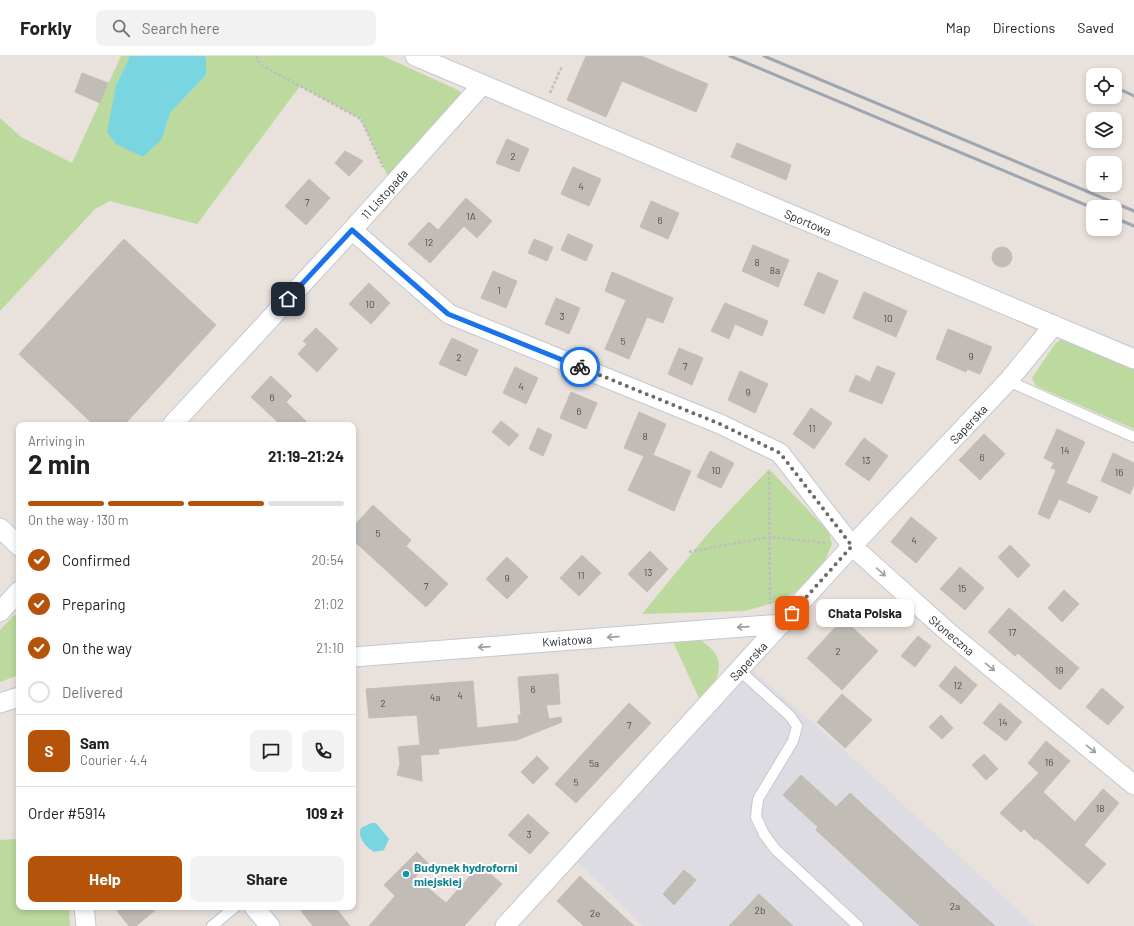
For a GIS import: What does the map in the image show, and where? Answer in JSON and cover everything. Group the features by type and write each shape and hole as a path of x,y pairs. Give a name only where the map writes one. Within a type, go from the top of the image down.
{"street":[{"name":"Sportowa","path":"415,56 1134,359"},
{"name":"11 Listopada","path":"175,422 352,230 482,85"},
{"name":"Słoneczna","path":"352,230 448,314 720,424 780,453 852,546 948,632 1134,785"},
{"name":"Saperska","path":"505,926 852,546 1008,381 1054,325"},
{"path":"0,528 16,543"},
{"path":"0,612 16,593"},
{"name":"Kwiatowa","path":"356,657 782,624"},
{"path":"0,703 16,698"},
{"path":"84,910 86,926"},
{"path":"257,910 270,926"}],"lane":[{"path":"1008,381 1134,437"},
{"path":"739,670 790,716 797,726 793,741 758,799 756,817 764,834 775,849 858,926"},
{"path":"212,926 231,910"}],"path":[{"path":"256,56 261,65 361,119 392,185"},
{"path":"542,110 562,66"},
{"path":"769,469 770,604"},
{"path":"688,552 769,537 832,544"}],"shaded area":[{"path":"745,664 845,751 1035,926 643,926 570,855"}],"green space":[{"path":"121,56 130,56 116,85 162,139 170,113 206,75 206,58 204,56 383,56 460,91 462,107 392,185 361,119 300,86 197,224 110,201 95,209 0,311 0,118 21,137 72,163"},
{"path":"1061,339 1067,340 1134,368 1134,429 1036,386 1032,378 1055,344"},
{"path":"769,469 829,532 832,544 824,563 798,590 780,601 745,611 642,614 711,530"},
{"path":"14,615 16,615 16,676 0,682 0,630"},
{"path":"685,631 710,648 719,663 715,682 704,709 669,633"},
{"path":"16,839 16,910 69,910 70,926 0,926 0,840"}],"water":[{"path":"130,56 204,56 206,58 206,75 170,113 162,139 143,157 116,144 107,132 116,85"},
{"path":"371,823 376,823 389,839 384,850 374,852 365,845 361,839 361,828"}],"building":[{"path":"586,56 641,56 708,84 696,112 622,81 606,117 567,100"},
{"path":"82,73 108,83 100,103 75,92"},
{"path":"507,139 529,149 519,172 496,163"},
{"path":"737,143 791,165 786,180 731,157"},
{"path":"345,151 363,161 349,176 335,163"},
{"path":"573,167 601,179 589,206 561,194"},
{"path":"309,179 330,198 306,225 285,206"},
{"path":"466,198 492,221 477,238 464,226 430,263 408,244 429,222 438,230"},
{"path":"651,201 679,213 668,239 640,227"},
{"path":"568,234 593,245 586,261 561,250"},
{"path":"124,239 216,325 127,422 91,422 19,354"},
{"path":"534,239 553,247 547,261 528,253"},
{"path":"753,245 789,260 778,287 742,271"},
{"path":"1002,247 1009,250 1012,257 1009,264 1002,267 995,264 992,257 995,250"},
{"path":"493,271 517,281 506,308 481,298"},
{"path":"612,272 673,298 663,323 647,317 629,359 605,349 626,300 605,291"},
{"path":"818,272 838,281 824,314 804,305"},
{"path":"369,283 390,303 371,324 349,304"},
{"path":"864,292 907,311 896,337 853,318"},
{"path":"556,298 580,308 569,334 545,324"},
{"path":"725,303 768,321 762,336 735,324 729,339 711,331"},
{"path":"316,328 338,349 317,372 298,354 307,344 303,341"},
{"path":"948,329 992,347 980,374 967,369 966,372 936,359"},
{"path":"452,338 478,350 466,376 439,364"},
{"path":"679,348 703,358 692,385 668,374"},
{"path":"877,366 895,373 882,404 849,391 856,375 870,382"},
{"path":"515,367 538,378 526,404 503,393"},
{"path":"740,371 768,384 755,413 728,400"},
{"path":"271,376 292,396 286,402 307,422 278,422 251,397"},
{"path":"571,392 597,403 586,429 560,418"},
{"path":"811,408 832,423 814,449 793,434"},
{"path":"639,412 666,424 653,455 691,471 674,511 628,490 644,456 624,448"},
{"path":"501,421 519,435 509,446 492,432"},
{"path":"538,428 552,435 543,456 529,449"},
{"path":"1057,429 1085,442 1066,483 1098,497 1090,513 1059,499 1049,519 1038,514 1056,470 1051,468 1054,463 1044,458"},
{"path":"984,434 1005,454 980,480 959,460"},
{"path":"864,438 888,456 869,481 845,464"},
{"path":"710,451 734,463 721,488 697,477"},
{"path":"1113,453 1134,463 1134,484 1130,494 1101,481"},
{"path":"373,505 411,540 406,546 448,584 426,607 356,543 356,524"},
{"path":"911,517 937,538 916,563 891,542"},
{"path":"1010,545 1030,565 1018,578 998,557"},
{"path":"650,551 668,569 647,592 628,574"},
{"path":"582,555 601,573 579,596 560,578"},
{"path":"507,557 528,577 507,599 486,579"},
{"path":"960,567 984,588 965,610 940,589"},
{"path":"1064,590 1079,604 1062,622 1048,608"},
{"path":"1009,608 1079,668 1060,690 1018,653 1015,656 988,632"},
{"path":"843,619 878,651 842,690 807,658"},
{"path":"918,636 931,646 915,667 901,656"},
{"path":"955,666 977,685 961,704 939,686"},
{"path":"558,674 560,704 546,705 549,719 561,717 562,722 517,740 438,749 439,754 421,755 417,715 369,718 366,689 473,681 477,728 519,723 518,715 521,715 518,677"},
{"path":"1102,688 1124,707 1108,725 1086,707"},
{"path":"842,694 872,720 845,748 817,722"},
{"path":"629,703 651,723 576,803 555,784"},
{"path":"1000,703 1022,722 1006,741 983,723"},
{"path":"941,715 953,728 942,739 929,727"},
{"path":"1046,741 1070,761 1043,792 1075,822 1103,789 1119,803 1084,845 1106,864 1088,884 1036,838 1035,840 1024,829 1021,832 1000,813 1039,773 1028,763"},
{"path":"420,745 422,781 397,775 400,764 398,747"},
{"path":"984,754 998,769 986,780 972,765"},
{"path":"537,756 549,768 533,784 521,772"},
{"path":"801,775 836,807 850,793 995,926 920,926 816,830 818,827 783,795"},
{"path":"528,814 549,833 530,854 508,835"},
{"path":"417,852 428,863 415,877 446,903 480,865 502,884 464,926 369,926 395,896 384,885"},
{"path":"684,870 696,880 674,905 663,894"},
{"path":"580,876 634,926 584,926 557,901"},
{"path":"759,894 793,926 729,926"},
{"path":"116,910 155,910 136,926 129,926"},
{"path":"300,910 337,910 350,926 313,926"}],"railway":[{"path":"730,56 1086,205"},
{"path":"764,56 1134,211"},
{"path":"1122,90 1134,96"},
{"path":"1122,221 1134,226"}],"way so far":[{"path":"580,367 720,424 780,453 852,546 792,613"}],"place":[{"name":"Chata Polska","path":"792,613"},
{"name":"Budynek hydroforni miejskiej","path":"406,874"}],"route":[{"path":"288,299 352,230 448,314 580,367"}]}
